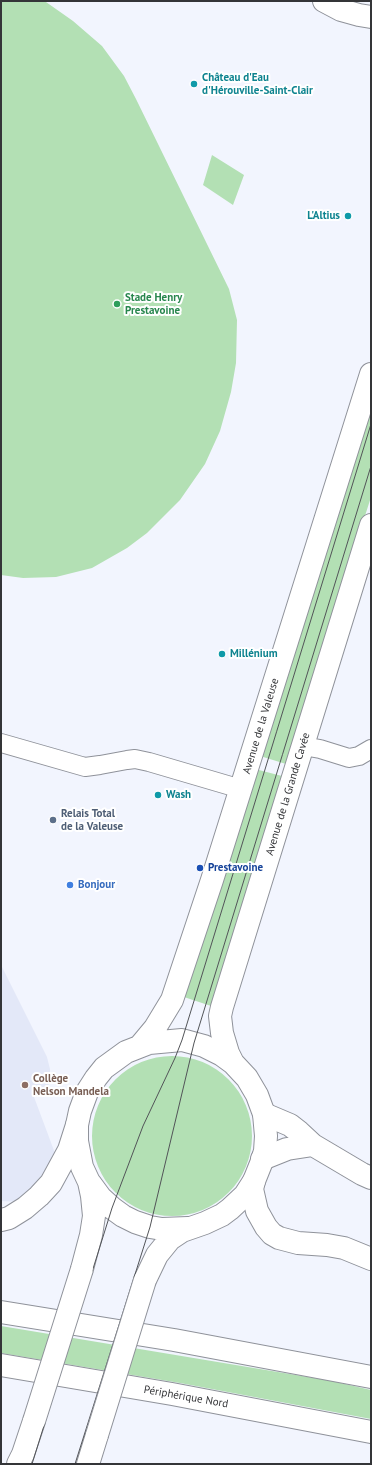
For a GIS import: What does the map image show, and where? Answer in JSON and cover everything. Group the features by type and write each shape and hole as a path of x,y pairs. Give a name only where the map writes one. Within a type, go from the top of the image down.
{"main road":[{"path":"324,1 341,10 371,17"},
{"name":"Avenue de la Valeuse","path":"140,1046 155,1028 172,1000 241,789 371,374"},
{"name":"Avenue de la Grande Cavée","path":"233,1063 228,1053 222,1033 220,1016 222,1007 371,525"},
{"path":"1,1220 9,1218 25,1208 40,1196 51,1182 69,1150 83,1101 96,1078 114,1060 140,1046 157,1041 182,1040 214,1050 233,1063 253,1086 264,1114 266,1136 262,1159 252,1189 257,1211 266,1227 279,1238 298,1244 327,1245 344,1248 371,1259"},
{"path":"264,1114 290,1125 313,1145 371,1178"},
{"path":"77,1125 79,1154 82,1167 89,1182 101,1198 123,1216 135,1222 162,1229 189,1228"},
{"path":"262,1159 287,1149 313,1145"},
{"path":"88,1464 145,1280 162,1247 170,1239 189,1228 215,1218 230,1209 245,1195 254,1181"},
{"path":"18,1464 34,1421 82,1270 91,1235 94,1216 89,1182"},
{"path":"1,1312 174,1340 371,1377"},
{"name":"Périphérique Nord","path":"1,1365 180,1396 371,1432"}],"street":[{"path":"1,743 85,767 136,759 241,789"},
{"path":"303,746 320,749 349,758 359,756 371,749"}],"shaded area":[{"name":"Collège Nelson Mandela","path":"1,965 47,1057 50,1069 50,1083 45,1089 34,1097 65,1180 21,1202 1,1201"}],"green space":[{"name":"Stade Henry Prestavoine","path":"1,1 46,2 73,21 102,46 124,76 136,99 229,289 237,320 236,363 231,392 220,431 205,464 180,500 147,533 127,548 92,568 56,577 23,578 1,575"},
{"path":"212,155 244,175 233,205 203,185"},
{"path":"371,402 371,497 286,764 260,756"},
{"path":"255,769 282,776 217,1008 181,996 203,943"},
{"path":"172,1056 202,1062 222,1074 234,1086 246,1106 252,1136 246,1166 234,1186 222,1198 202,1210 172,1216 142,1210 122,1198 110,1186 98,1166 92,1136 98,1106 110,1086 122,1074 142,1062"},
{"path":"1,1326 332,1381 371,1390 371,1419 180,1383 1,1353"}],"tram line":[{"path":"32,1464 112,1208 143,1126 182,1040 371,424"},
{"path":"75,1464 150,1227 194,1043 371,466"}],"place":[{"name":"Château d'Eau d'Hérouville-Saint-Clair","path":"194,84"},
{"name":"L'Altius","path":"348,216"},
{"name":"Stade Henry Prestavoine","path":"117,304"},
{"name":"Millénium","path":"222,654"},
{"name":"Wash","path":"158,795"},
{"name":"Relais Total de la Valeuse","path":"53,820"},
{"name":"Prestavoine","path":"200,868"},
{"name":"Bonjour","path":"70,885"},
{"name":"Collège Nelson Mandela","path":"25,1085"}]}
